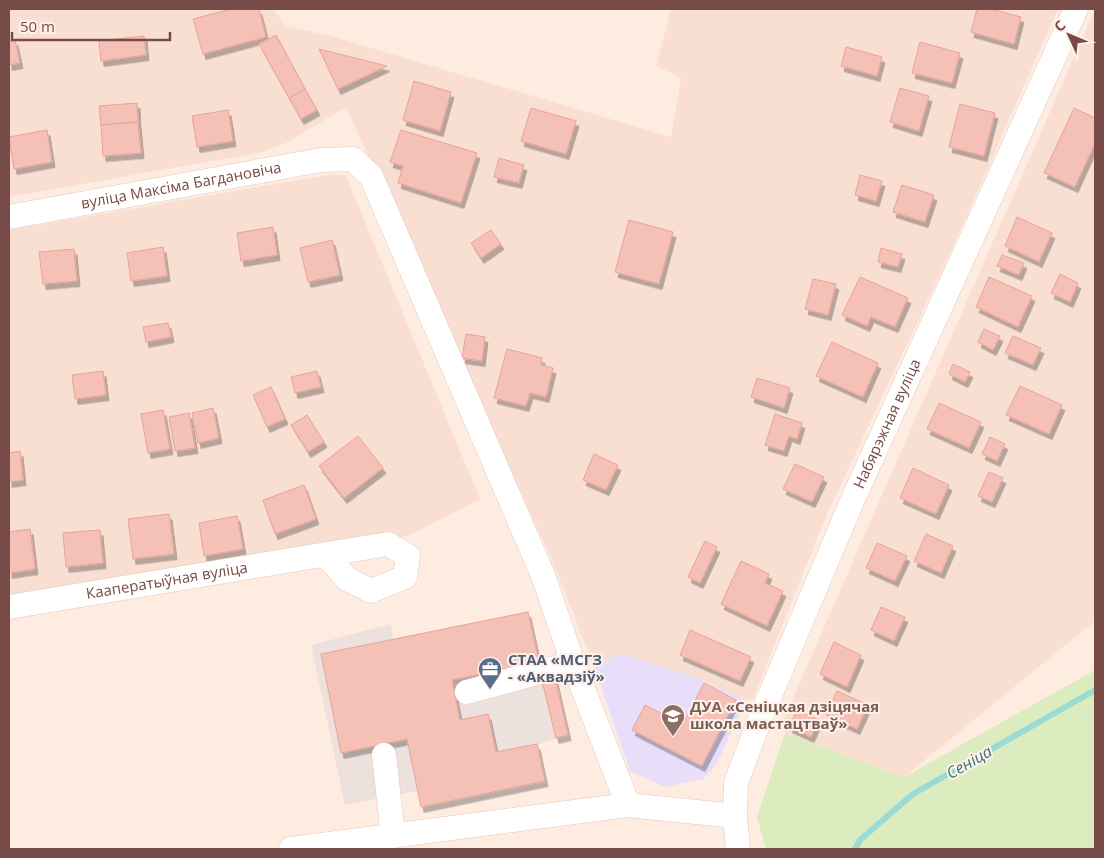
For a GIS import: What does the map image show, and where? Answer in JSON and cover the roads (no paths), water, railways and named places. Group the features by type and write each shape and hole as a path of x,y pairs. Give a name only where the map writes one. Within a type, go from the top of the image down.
{"street":[{"name":"Набярэжная вуліца","path":"738,849 735,816 736,783 771,692 853,499 1076,9"},
{"name":"вуліца Максіма Багдановіча","path":"9,217 322,160 353,159 370,176 378,194 544,578 573,663"},
{"name":"Кааператыўная вуліца","path":"9,607 326,555"},
{"path":"467,692 573,663 628,804"},
{"path":"384,755 393,836"},
{"path":"291,849 628,804 735,816"}],"waterway":[{"name":"Сеніца","path":"855,849 860,840 913,794 1095,690"}],"place":[{"name":"СТАА «МСГЗ - «Аквадзіў»","path":"490,690"},
{"name":"ДУА «Сеніцкая дзіцячая школа мастацтваў»","path":"673,737"}]}
